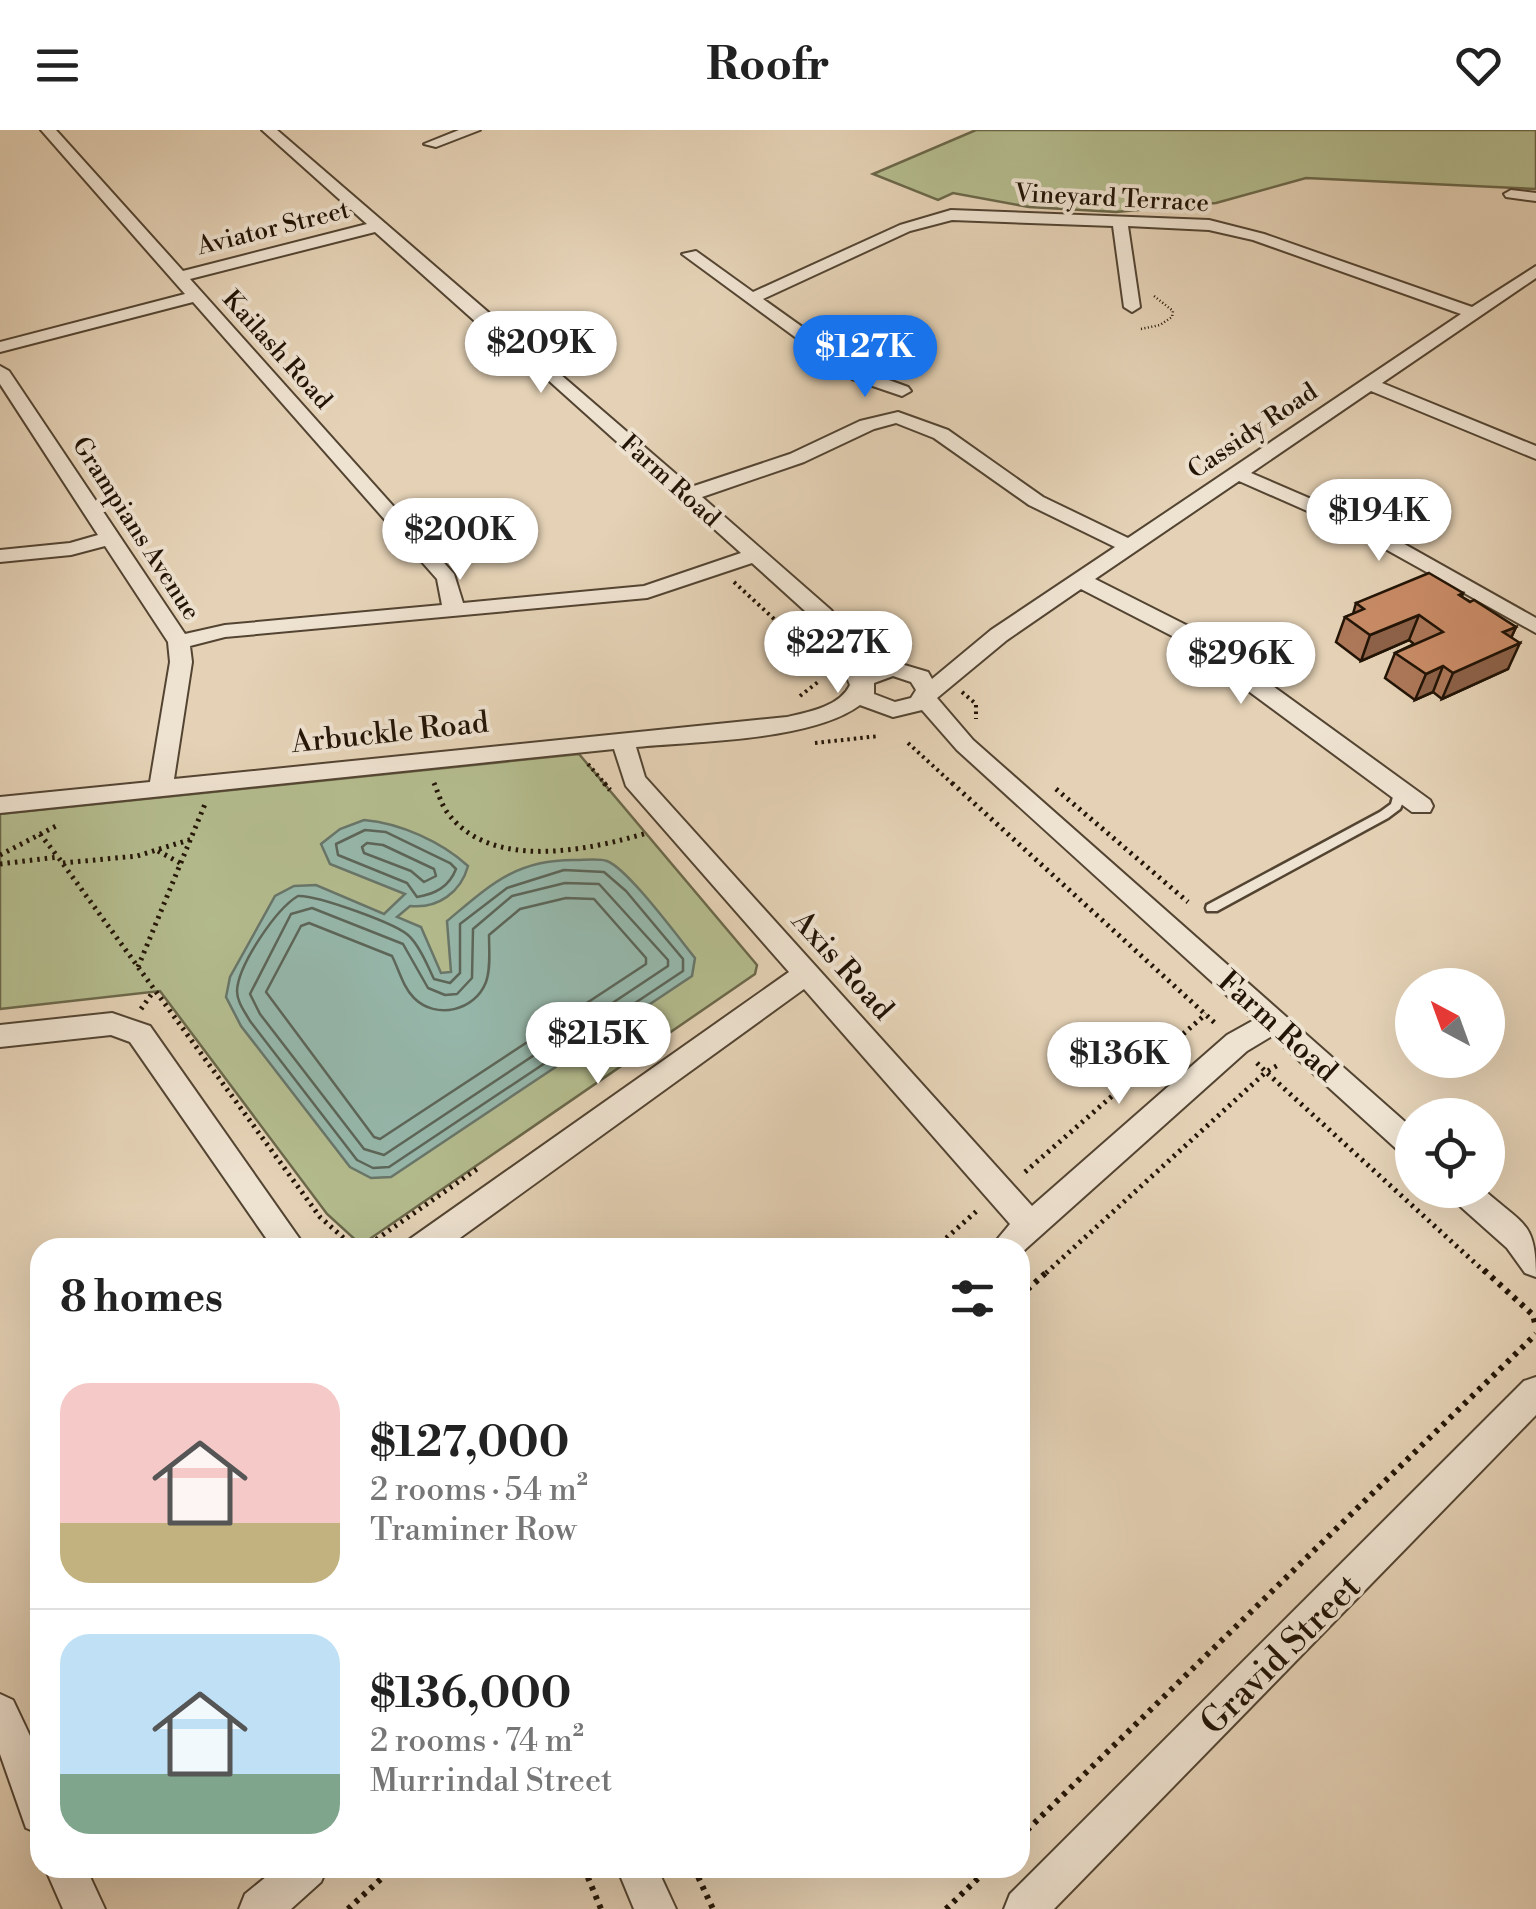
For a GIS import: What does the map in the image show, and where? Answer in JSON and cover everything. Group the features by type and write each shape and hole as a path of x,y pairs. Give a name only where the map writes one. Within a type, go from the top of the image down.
{"street":[{"name":"Kailash Road","path":"48,130 447,578 454,609"},
{"name":"Farm Road","path":"269,130 824,615 841,638 861,688"},
{"path":"432,137 448,138 473,130"},
{"path":"1511,194 1536,197"},
{"name":"Vineyard Terrace","path":"752,298 934,217 1120,221 1231,229 1474,314"},
{"path":"1120,221 1132,307"},
{"name":"Aviator Street","path":"180,277 378,226"},
{"path":"690,254 858,374 916,398 941,434"},
{"name":"Cassidy Road","path":"926,697 999,635 1536,271"},
{"path":"0,348 198,296"},
{"name":"Grampians Avenue","path":"0,371 178,642 181,662 162,788"},
{"path":"858,374 878,411 941,434 1036,501 1128,546"},
{"path":"1369,384 1536,452"},
{"path":"848,432 884,393 916,398"},
{"path":"688,495 797,458 848,432 915,415 916,398"},
{"path":"6,419 29,413"},
{"path":"1236,474 1360,526 1536,627"},
{"path":"0,556 61,550 110,538"},
{"path":"178,642 225,631 647,592 755,555"},
{"path":"1080,580 1186,634 1421,806"},
{"name":"Cassidy Road","path":"898,669 936,664 999,635"},
{"name":"Farm Road","path":"841,638 898,669"},
{"path":"898,669 925,684 926,697 913,707 894,710 871,704 861,688 872,672 898,669"},
{"name":"Arbuckle Road","path":"0,805 786,724 827,716 843,708 861,688"},
{"name":"Farm Road","path":"926,697 965,745 1395,1130"},
{"name":"Farm Road","path":"894,710 965,745"},
{"name":"Arbuckle Road","path":"786,724 818,726 894,710"},
{"name":"Axis Road","path":"623,741 634,780 1030,1226"},
{"path":"435,1238 808,974"},
{"path":"1016,1238 1237,1043 1273,1022"},
{"path":"0,1036 112,1024 140,1034 284,1238"},
{"path":"1483,1208 1530,1250"},
{"name":"Gravid Street","path":"1025,1909 1535,1395"},
{"path":"0,1713 15,1741 30,1785"},
{"path":"69,1878 84,1909"},
{"path":"260,1909 296,1878"},
{"path":"641,1878 655,1909"}],"lane":[{"path":"1212,908 1384,815 1396,806 1399,796 1393,786"}],"path":[{"path":"719,568 812,654"},
{"path":"908,743 1533,1315 1535,1335 1030,1827"},
{"path":"434,780 442,808 460,829 509,848 600,845 647,833"},
{"path":"138,968 206,804"},
{"path":"40,834 320,1218 343,1238"},
{"path":"0,864 158,850 192,839"},
{"path":"158,850 182,864"},
{"path":"1024,1172 1206,1014"},
{"path":"1030,1287 1266,1072 1304,1049"},
{"path":"348,1909 382,1878"},
{"path":"588,1878 601,1909"},
{"path":"699,1878 713,1909"},
{"path":"946,1909 979,1878"}],"green space":[{"path":"976,130 1536,130 1536,189 1306,178 1216,203 1116,212 1029,207 953,193 938,200 873,174"},
{"path":"579,754 757,965 755,974 371,1238 353,1238 327,1214 160,991 0,1009 0,814"}],"water":[{"path":"364,820 420,835 468,866 460,884 447,897 430,905 410,906 397,917 421,927 441,973 451,972 447,921 491,886 537,864 596,859 616,867 652,905 695,958 692,976 391,1177 371,1178 350,1167 241,1026 226,997 230,977 275,896 294,886 316,885 384,914 405,894 330,864 321,844 340,829"}],"building":[{"path":"1429,573 1463,593 1459,595 1470,602 1474,600 1516,627 1503,632 1520,643 1453,673 1443,666 1426,674 1395,653 1443,632 1419,615 1370,635 1345,617 1364,609 1356,603"}]}
